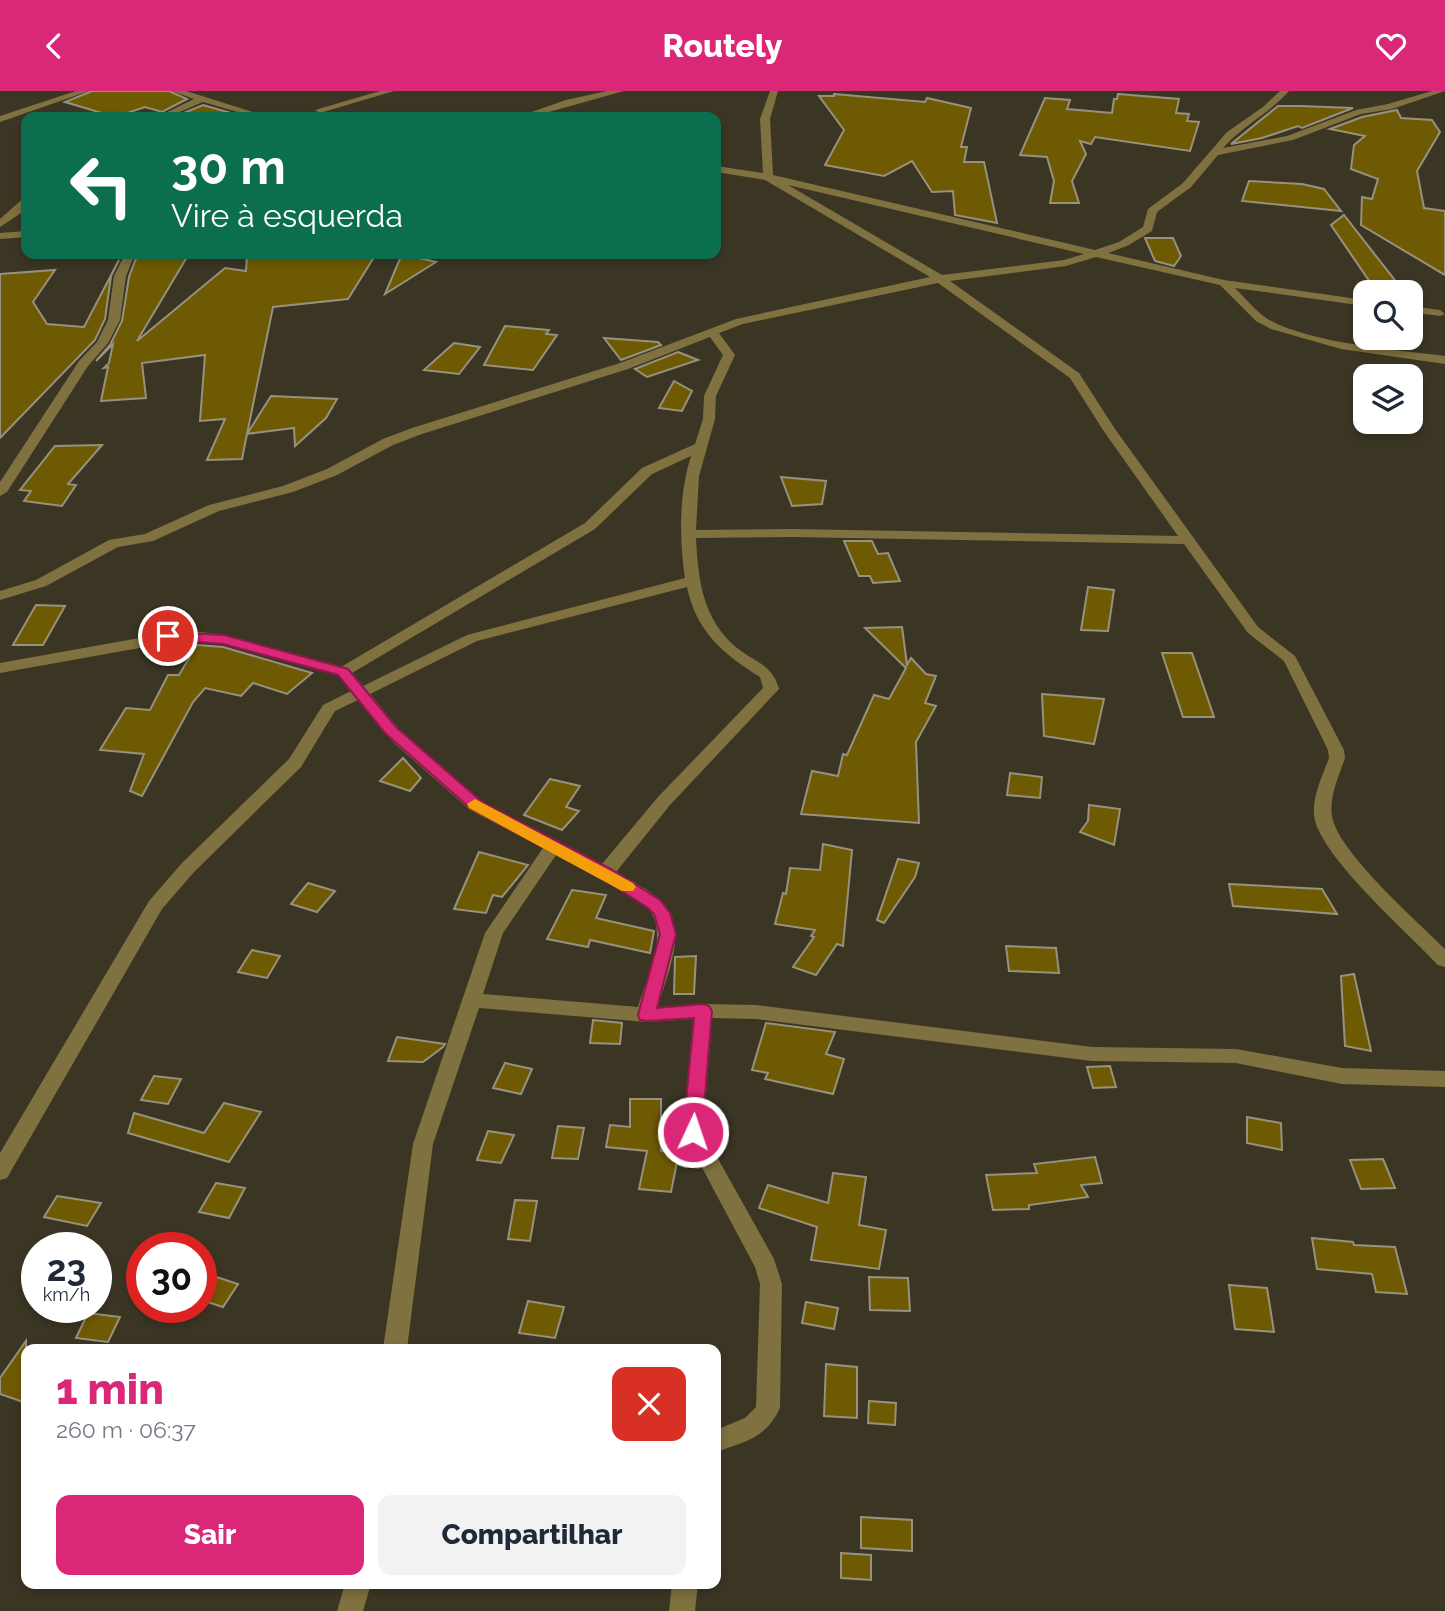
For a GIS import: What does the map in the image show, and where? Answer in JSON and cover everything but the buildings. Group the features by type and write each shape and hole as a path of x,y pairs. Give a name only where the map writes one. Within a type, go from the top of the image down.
{"street":[{"path":"21,112 85,91"},
{"path":"176,91 247,112"},
{"path":"320,110 390,91"},
{"path":"538,112 620,91"},
{"path":"768,177 765,119 774,91"},
{"path":"0,596 41,583 114,544 148,538 214,508 288,489 332,472 387,442 624,366 712,331 766,314 939,279 1052,265 1123,244 1148,229 1152,211 1186,185 1230,134 1266,110 1285,91"},
{"path":"1215,152 1237,151 1280,141 1359,112 1389,107 1441,91"},
{"path":"172,112 202,99"},
{"path":"0,119 21,112"},
{"path":"721,170 768,177 1224,283 1353,301"},
{"path":"768,177 939,279 1076,376 1109,430 1253,630 1290,659 1336,751 1337,758 1323,801 1324,820 1333,839 1348,859 1445,960"},
{"path":"0,224 21,207"},
{"path":"0,236 21,234"},
{"path":"0,492 83,364 102,343 114,320 121,276 128,259"},
{"path":"1224,283 1260,319 1275,327 1341,345 1445,360"},
{"path":"1423,311 1440,313"},
{"path":"605,873 664,801 771,689 767,675 738,657 718,639 703,617 692,581 689,534 692,479 710,416 708,404 712,391 723,377 729,355 712,331"},
{"path":"343,672 590,526 647,471 699,447"},
{"path":"689,534 793,533 1186,540"},
{"path":"0,1172 155,905 180,874 296,762 319,719 329,708 472,638 692,581"},
{"path":"0,668 184,635 224,639 343,672 399,739 476,806 605,873 654,904 666,923 668,934 646,1015"},
{"path":"396,1344 423,1144 470,1000 502,918 553,846"},
{"path":"470,1000 646,1015 703,1011 756,1012 1092,1054 1236,1056 1342,1076 1445,1079"},
{"path":"703,1011 693,1132 766,1266 771,1284 768,1408 764,1419 756,1426 721,1439"},
{"path":"350,1611 357,1589"},
{"path":"682,1611 684,1589"}],"slow traffic":[{"path":"475,804 627,887"}],"route":[{"path":"168,636 224,639 343,672 390,730 476,806 605,873 654,904 662,913 668,934 646,1015 703,1011 693,1132"}]}
